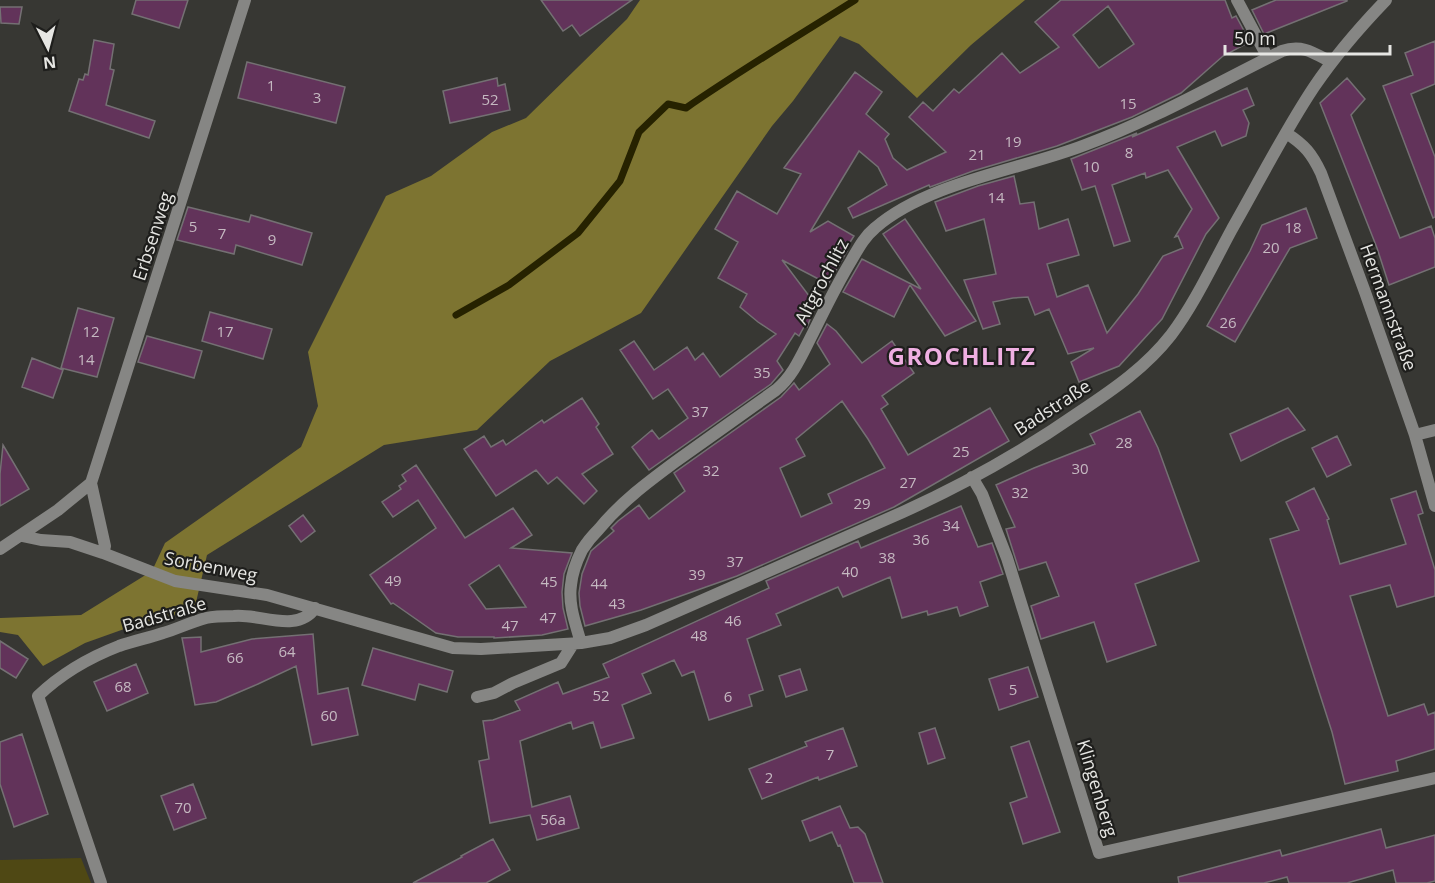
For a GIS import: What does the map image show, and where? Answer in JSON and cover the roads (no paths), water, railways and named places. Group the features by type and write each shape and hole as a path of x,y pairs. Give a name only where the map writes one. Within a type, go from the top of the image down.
{"street":[{"name":"Erbsenweg","path":"91,483 245,0"},
{"path":"1237,0 1268,58"},
{"name":"Badstraße","path":"101,883 38,696 80,663 120,646 206,618 245,615 284,621 303,619 311,615 315,608 453,648 481,649 577,644 610,638 646,625 945,492 1051,432 1126,380 1155,354 1183,318 1313,87 1331,62 1386,0"},
{"name":"Altgrochlitz","path":"577,644 570,592 582,550 627,499 786,382 799,361 839,280 864,238 892,215 921,199 975,179 1085,146 1151,117 1292,48 1310,51 1331,62"},
{"name":"Hermannstraße","path":"1286,133 1306,147 1321,173 1415,435 1435,506"},
{"path":"1415,435 1435,430"},
{"name":"Klingenberg","path":"972,477 982,494 1006,558 1100,853 1435,778"},
{"path":"0,549 22,536 91,483 105,546 102,553"},
{"name":"Sorbenweg","path":"22,536 70,542 175,581 267,595 315,608"},
{"path":"477,697 494,693 561,663 577,644"}],"waterway":[{"path":"456,315 509,285 578,233 620,181 639,132 668,104 686,108 855,0"}],"district":[{"name":"GROCHLITZ","path":"962,355"}]}
